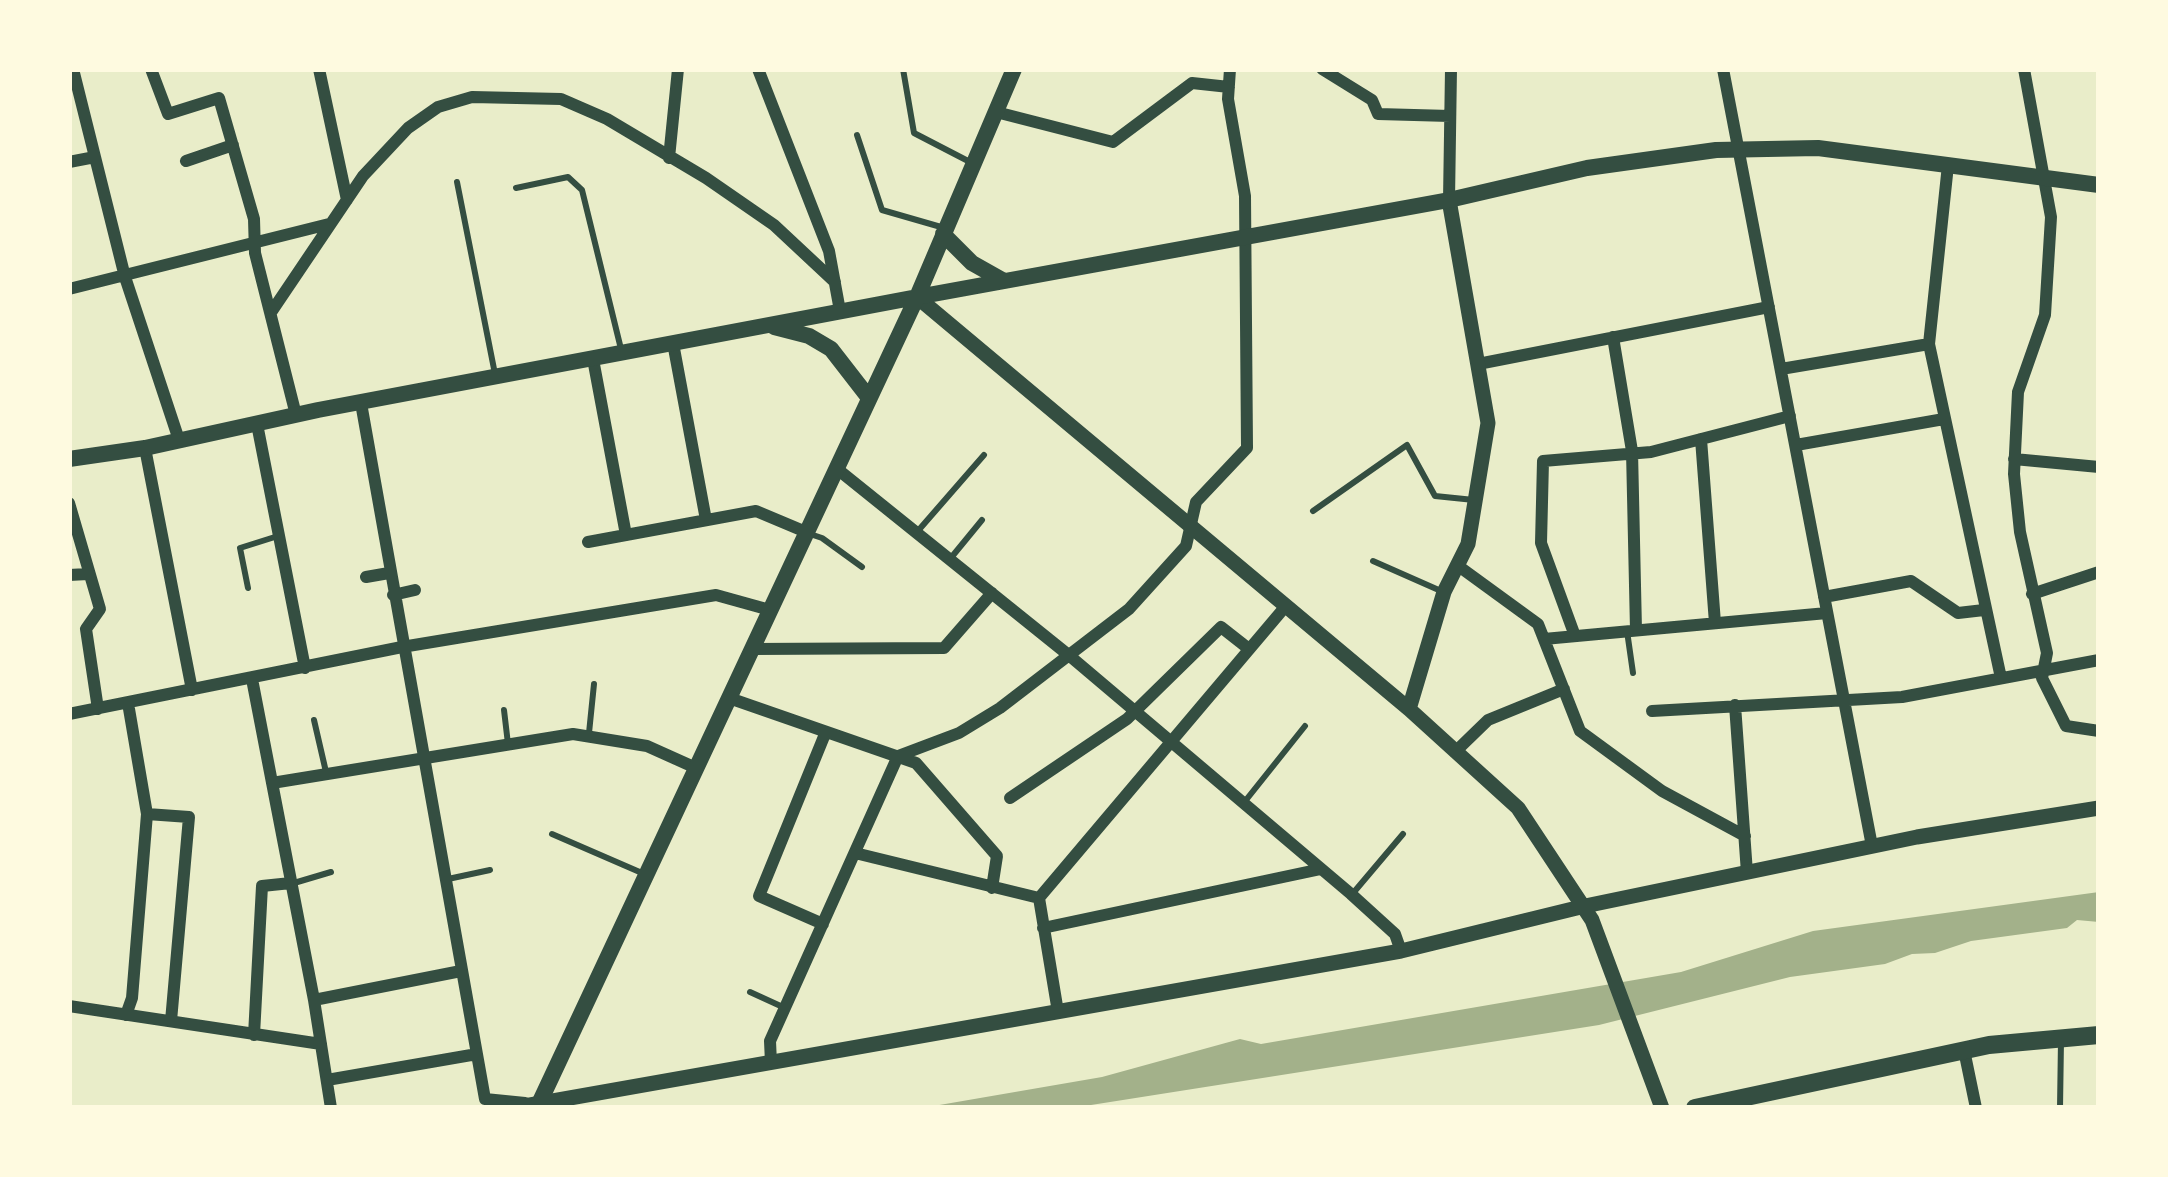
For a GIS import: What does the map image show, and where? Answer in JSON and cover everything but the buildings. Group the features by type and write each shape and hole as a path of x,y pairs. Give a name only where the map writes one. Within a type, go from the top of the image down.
{"main road":[{"path":"538,1106 917,297 1014,69"},
{"path":"69,460 840,311 1449,200 1587,168 1716,150 1818,148 2099,184"},
{"path":"944,231 972,263 1005,281"},
{"path":"768,326 809,336 831,349 869,398"},
{"path":"1695,1108 1964,1050 2099,1035"}],"street":[{"path":"73,69 73,86 125,277 179,440"},
{"path":"151,69 168,114 219,98 254,219 255,241 296,415"},
{"path":"319,69 347,200"},
{"path":"669,158 678,69"},
{"path":"758,69 829,250 840,311"},
{"path":"771,1063 770,1041 898,756 959,733 1071,657 1129,609 1186,546 1196,502 1247,448 1245,196 1228,87 1230,69"},
{"path":"1322,69 1372,100 1378,114 1450,116"},
{"path":"1409,709 1444,592 1468,544 1488,423 1449,200 1451,69"},
{"path":"1724,69 1872,846"},
{"path":"2024,69 2050,218 2044,315 2018,392 2014,459 2020,532 2048,653 2042,678 2066,726 2099,731"},
{"path":"996,112 1113,142 1192,82 1228,87"},
{"path":"272,311 363,176 408,128 438,106 472,97 561,99 607,119 774,225 835,282"},
{"path":"187,161 233,146"},
{"path":"69,162 95,157"},
{"path":"1948,165 1929,344 2001,678"},
{"path":"69,289 330,224"},
{"path":"917,297 1409,709 1518,808 1588,913 1662,1108"},
{"path":"1478,364 1769,307"},
{"path":"1613,337 1632,451 1632,630"},
{"path":"673,344 706,520"},
{"path":"1781,369 1929,344"},
{"path":"592,359 626,535"},
{"path":"361,403 485,1099 538,1106"},
{"path":"1575,636 1541,543 1543,461 1651,452 1790,416"},
{"path":"1796,445 1944,419"},
{"path":"257,424 304,668"},
{"path":"1701,439 1714,623"},
{"path":"145,448 192,690"},
{"path":"2014,459 2099,467"},
{"path":"836,468 1071,657 1322,869 1395,934 1401,951"},
{"path":"69,503 100,609 86,629 98,709"},
{"path":"588,542 756,511 806,532"},
{"path":"1457,565 1538,625 1580,730 1661,791 1744,836"},
{"path":"2032,594 2099,572"},
{"path":"366,577 389,573"},
{"path":"69,575 88,574"},
{"path":"1824,597 1911,580 1958,613 1984,610"},
{"path":"393,595 415,590"},
{"path":"752,649 944,648 992,593"},
{"path":"69,714 402,647 716,595 770,610"},
{"path":"1058,1012 1040,898 1286,607"},
{"path":"1544,638 1827,613"},
{"path":"1010,798 1127,718 1221,627 1249,650"},
{"path":"1652,711 1902,697 2099,660"},
{"path":"251,679 331,1108"},
{"path":"1455,752 1488,719 1564,689"},
{"path":"729,698 916,763 997,856 992,888"},
{"path":"126,1015 132,998 147,814 128,703"},
{"path":"1735,705 1747,873"},
{"path":"272,783 573,734 647,746 696,768"},
{"path":"823,924 759,896 825,734"},
{"path":"513,1108 1401,951 1872,846 2099,808"},
{"path":"147,814 189,817 170,1022"},
{"path":"855,853 1040,898"},
{"path":"1043,928 1322,869"},
{"path":"254,1035 262,886 291,884"},
{"path":"314,1000 461,971"},
{"path":"69,1006 321,1044"},
{"path":"1964,1050 1976,1108"},
{"path":"326,1080 477,1054"}],"lane":[{"path":"903,69 914,134 974,164"},
{"path":"857,135 882,210 944,231"},
{"path":"515,188 568,177 582,190 622,353"},
{"path":"457,182 496,377"},
{"path":"1313,511 1407,445 1435,496 1475,500"},
{"path":"917,532 984,455"},
{"path":"950,559 982,520"},
{"path":"806,532 862,567"},
{"path":"248,588 240,548 279,536"},
{"path":"1373,561 1444,592"},
{"path":"1632,630 1633,674"},
{"path":"589,736 594,684"},
{"path":"504,710 508,744"},
{"path":"314,720 326,772"},
{"path":"1243,803 1305,726"},
{"path":"551,834 646,874"},
{"path":"1351,894 1403,834"},
{"path":"445,880 490,870"},
{"path":"291,884 331,872"},
{"path":"750,992 785,1008"},
{"path":"2060,1108 2061,1036"},
{"path":"178,1108 197,1108"}],"shaded area":[{"path":"2099,892 2099,922 2077,920 2067,928 1971,941 1885,964 1790,977 1599,1025 1072,1108 922,1108 1102,1077 1240,1039 1261,1044 1681,972 1813,931"}]}
